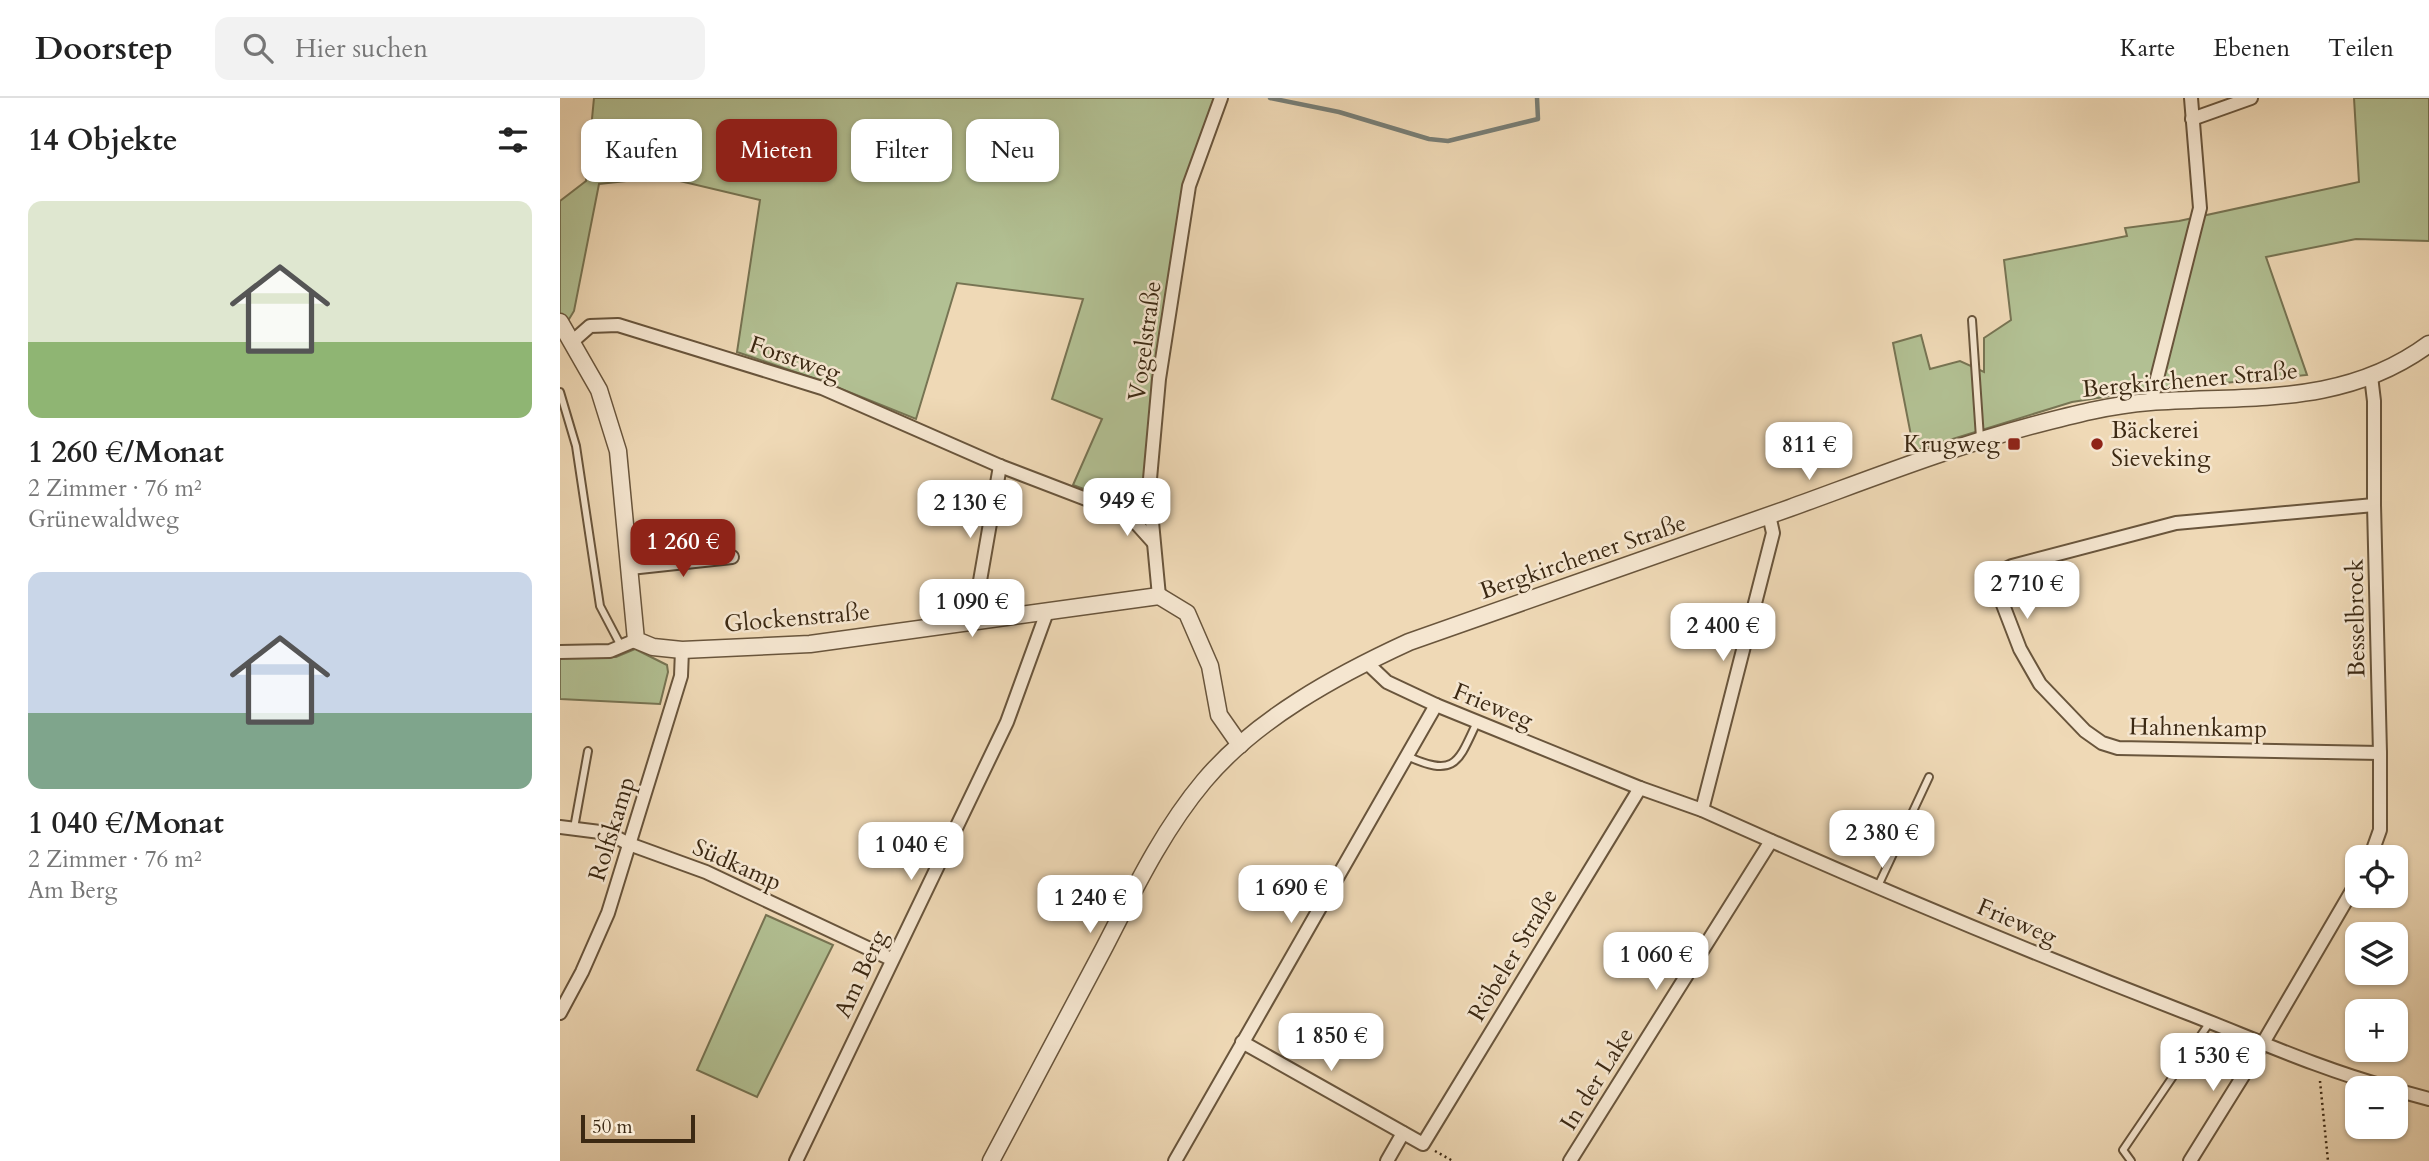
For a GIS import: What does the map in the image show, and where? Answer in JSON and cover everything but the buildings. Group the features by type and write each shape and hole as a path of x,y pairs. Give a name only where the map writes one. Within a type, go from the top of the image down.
{"street":[{"name":"Vogelstraße","path":"1159,596 1149,490 1159,379 1189,186 1221,98"},
{"path":"2151,402 2200,208 2191,98"},
{"path":"2192,119 2251,98"},
{"path":"560,322 599,390 618,451 630,568 629,643 610,651 560,652"},
{"name":"Forstweg","path":"573,341 590,326 618,325 822,388 1000,466 1119,512 1135,522 1154,543"},
{"name":"Bergkirchener Straße","path":"991,1161 1171,826 1204,780 1240,745 1311,693 1366,662 1409,642 1980,440 2087,411 2151,402 2214,401 2301,394 2338,387 2371,376 2429,344"},
{"name":"Besselbrock","path":"2371,376 2374,401 2380,753 2379,830 2374,845"},
{"path":"973,621 1000,466"},
{"path":"1119,512 1149,490"},
{"name":"Hahnenkamp","path":"2374,505 2176,523 2012,566 2000,572 1995,583 2020,649 2040,684 2069,716 2102,743 2118,748 2380,753"},
{"path":"1702,810 1773,533 1769,515"},
{"path":"630,568 732,557"},
{"path":"1159,596 1187,613 1210,666 1219,715 1240,745"},
{"name":"Glockenstraße","path":"629,643 682,650 810,644 1159,596"},
{"name":"Am Berg","path":"796,1161 1007,722 1046,612"},
{"name":"Rolfskamp","path":"560,1013 608,913 681,676 682,650"},
{"name":"Frieweg","path":"1366,662 1387,682 1436,705 1640,788 1702,810 2098,979 2319,1066 2351,1076"},
{"path":"1175,1161 1436,705"},
{"name":"Röbeler Straße","path":"1423,1144 1640,788"},
{"name":"Südkamp","path":"560,827 608,833 629,844 706,872 891,959"},
{"name":"In der Lake","path":"1570,1161 1771,841"},
{"path":"2190,1161 2345,902"},
{"path":"1242,1042 1423,1144"},
{"path":"2408,1093 2429,1099"},
{"path":"1387,1161 1403,1133"}],"lane":[{"path":"1972,320 1980,440"},
{"path":"560,392 576,446 600,606 629,643"},
{"path":"1407,756 1425,764 1444,766 1455,763 1477,722"},
{"path":"574,828 588,751"},
{"path":"1878,886 1929,778"},
{"path":"2131,1161 2123,1150 2210,1022"}],"path":[{"path":"2319,1066 2328,1161"},
{"path":"1423,1144 1453,1161"}],"green space":[{"path":"594,98 1220,98 1194,187 1162,377 1153,515 1073,485 1102,419 1052,399 1083,299 957,283 916,419 824,382 737,352 760,200 684,182 702,182 702,119 592,119"},
{"path":"2354,98 2429,98 2429,241 2356,239 2266,257 2307,375 2143,391 2072,402 1914,451 1893,343 1921,335 1930,369 1960,361 1984,372 1984,338 2011,320 2004,260 2127,236 2125,228 2179,221 2359,182"},
{"path":"585,182 617,182 599,184 574,311 563,329 560,325 560,201"},
{"path":"635,649 667,665 668,672 660,704 560,699 560,656 616,657"},
{"path":"766,915 833,945 757,1097 697,1070"}],"waterway":[{"path":"1270,98 1339,112 1429,139 1448,141 1538,119 1537,98"}],"place":[{"name":"Krugweg","path":"2014,444"},
{"name":"Bäckerei Sieveking","path":"2097,444"}]}
